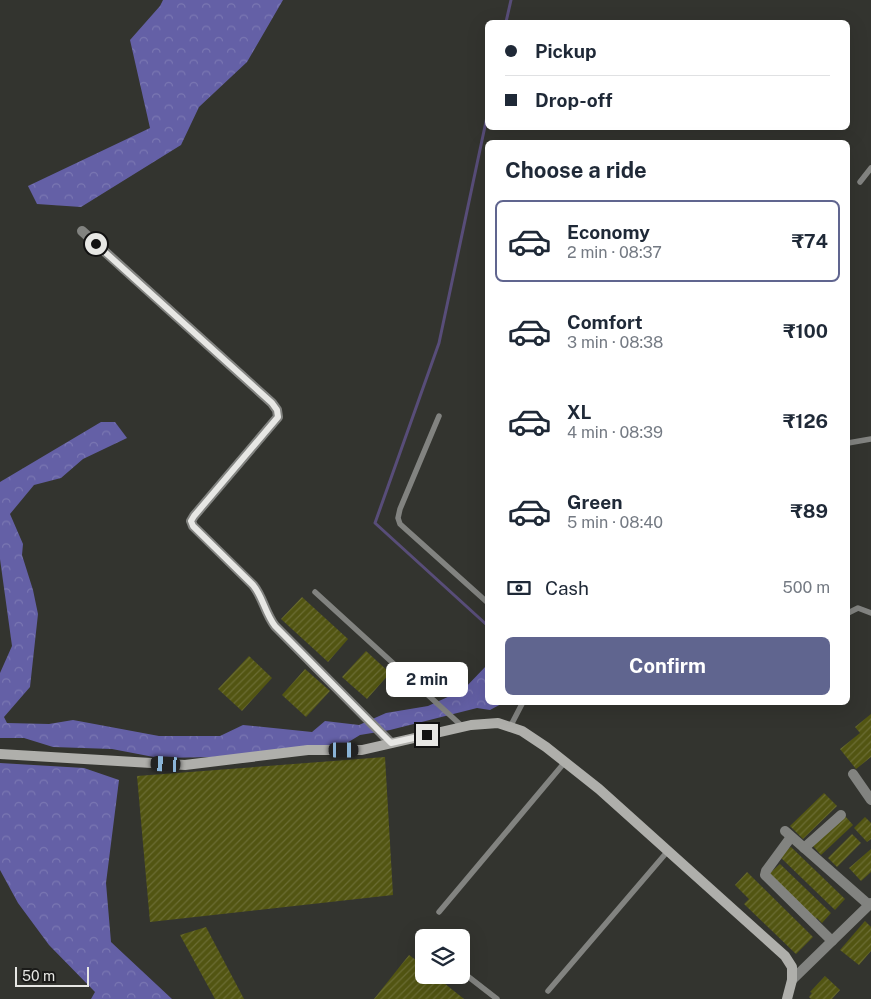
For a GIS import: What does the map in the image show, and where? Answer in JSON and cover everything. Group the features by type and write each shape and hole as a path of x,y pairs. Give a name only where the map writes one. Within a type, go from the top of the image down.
{"street":[{"path":"82,231 272,403 277,410 278,417 191,521 193,526 256,589 263,601 268,616 275,626 391,743"},
{"path":"0,754 185,765 308,750 362,750 463,727 498,723 522,731 599,789 785,956 792,967 792,980 787,999"},
{"path":"853,774 871,800"},
{"path":"804,848 841,815"},
{"path":"792,980 870,904 788,834 766,871 766,875 832,941"}],"lane":[{"path":"860,182 871,168"},
{"path":"439,416 400,509 398,518 400,524 485,600"},
{"path":"850,443 871,438"},
{"path":"315,592 463,727"},
{"path":"850,612 858,608 871,613"},
{"path":"510,727 521,705"},
{"path":"439,912 565,762"},
{"path":"548,991 667,852"},
{"path":"470,978 497,999"}],"green space":[{"path":"163,0 283,0 247,62 199,107 181,145 81,207 37,204 28,186 150,128 130,40 160,6"},
{"path":"101,422 115,422 127,438 83,459 61,478 34,485 10,514 23,544 22,555 38,614 30,687 4,717 7,723 49,724 73,720 159,736 220,736 243,725 312,732 325,721 359,725 386,713 428,706 463,690 485,667 485,705 499,705 490,710 477,708 390,730 360,735 342,746 213,757 159,758 112,749 53,747 24,738 0,738 0,673 12,646 0,559 0,482"},
{"path":"0,763 84,768 119,780 106,883 111,942 172,999 91,999 95,992 49,945 18,903 0,870"}],"building":[{"path":"302,597 348,639 328,662 281,619"},
{"path":"366,651 390,673 367,699 342,677"},
{"path":"249,656 272,678 242,711 218,689"},
{"path":"305,669 330,691 306,717 282,695"},
{"path":"871,714 871,757 856,769 840,749 860,733 855,727"},
{"path":"385,757 393,895 150,922 137,776"},
{"path":"824,793 837,806 803,839 790,826"},
{"path":"845,816 853,825 821,855 813,846"},
{"path":"865,817 871,823 871,839 867,842 854,828"},
{"path":"852,834 861,843 837,867 828,858"},
{"path":"791,847 845,899 835,910 778,855"},
{"path":"871,849 871,872 861,881 849,868"},
{"path":"780,864 831,913 822,923 817,918 814,921 769,874"},
{"path":"747,872 813,937 796,954 744,904 749,899 735,885"},
{"path":"865,921 871,927 871,951 859,965 840,950"},
{"path":"206,927 244,999 215,999 180,935"},
{"path":"409,955 415,959 415,984 445,984 464,999 374,999"},
{"path":"825,976 840,990 832,999 811,999 809,997 812,993 810,992"}],"waterway":[{"path":"506,20 511,0"},
{"path":"485,126 439,343 375,523 485,623"}],"route":[{"path":"96,244 272,403 277,410 278,417 194,516 191,521 193,526 260,593 268,616 275,626 391,743 427,735"}]}
